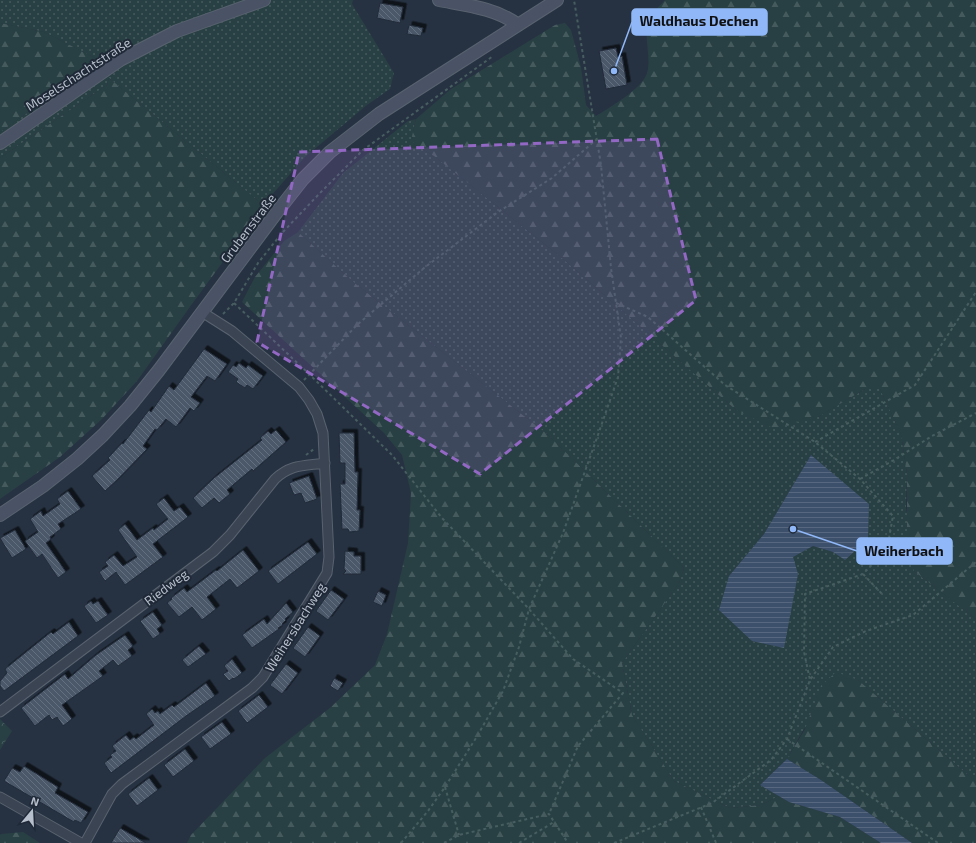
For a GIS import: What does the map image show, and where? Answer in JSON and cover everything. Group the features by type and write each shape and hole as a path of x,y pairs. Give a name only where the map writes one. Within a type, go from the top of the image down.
{"street":[{"name":"Moselschachtstraße","path":"0,143 120,60 176,31 264,0"},
{"path":"439,0 490,11 510,19 518,25"},
{"name":"Grubenstraße","path":"0,515 43,486 77,459 103,435 130,406 159,370 294,190 330,152 379,114 557,0"},
{"name":"Weihersbachweg","path":"85,843 112,794 122,784 252,688 263,677 327,573 329,557 325,464 323,433 317,414 310,400 299,387 232,331 202,312"},
{"name":"Riedweg","path":"0,712 213,552 230,535 283,471 292,468 325,464"},
{"path":"0,797 81,843"}],"path":[{"path":"401,843 445,787 503,691 519,647 529,609 563,533 618,377 621,338 601,165 574,0"},
{"path":"217,321 234,303 258,263 282,233 364,150 494,55"},
{"path":"310,374 358,324 424,268 498,212 552,178 597,139"},
{"path":"815,442 915,385 976,292"},
{"path":"234,303 310,374 392,455 442,518 529,609 573,659 623,693 578,746 548,814"},
{"path":"616,303 648,317 725,386 815,442 860,479 893,516 888,548 863,574 805,594 804,652 810,680"},
{"path":"860,479 932,436 976,413"},
{"path":"292,468 300,458 317,447 323,433"},
{"path":"614,843 712,803 771,760 787,739 810,680 833,647 866,631 912,615 976,562"},
{"path":"863,574 883,595"},
{"path":"787,739 938,843"},
{"path":"445,787 459,835"},
{"path":"700,807 716,843"},
{"path":"548,814 568,843"},
{"path":"444,843 459,835 548,814"},
{"path":"519,843 554,822"}],"highlighted area":[{"path":"657,139 696,300 480,474 257,342 299,152"}],"green space":[{"path":"0,0 353,0 352,4 394,73 390,89 367,105 305,157 263,205 109,78 107,85 0,158 0,132 101,61 44,32 0,23"},
{"path":"665,0 976,0 976,619 914,571 907,542 907,474 901,434 880,389 865,389 818,417 773,428 736,410 562,258 434,156 414,144 412,136 416,119 451,89 555,25 565,23 571,30 581,67 586,105 596,116 633,91 644,79 648,67 647,24 652,14"},
{"path":"0,23 44,32 101,61 0,132"},
{"path":"109,78 263,205 261,210 137,381 101,420 60,457 0,499 0,158 107,85"},
{"path":"416,119 412,136 414,144 434,156 562,258 736,410 818,417 865,389 880,389 901,434 907,474 906,507 914,571 976,619 976,782 858,680 804,729 787,759 760,785 779,796 761,805 730,808 674,781 632,715 622,663 679,583 684,568 547,434 352,281 298,232 343,173 408,121","holes":["811,455 833,474 845,559 833,552 813,546 792,557 784,647 752,641 729,576 764,534"]},
{"path":"298,232 352,281 547,434 684,568 679,583 622,663 632,715 674,781 730,808 761,805 779,796 789,802 840,817 881,843 187,843 191,835 265,758 331,707 375,665 387,634 408,543 411,493 402,455 384,433 242,302 255,277 284,241"},
{"path":"836,672 858,680 976,782 976,843 912,843 821,780 787,759 805,729 821,686"},
{"path":"0,719 12,731 0,750"},
{"path":"23,832 40,843 0,843 1,834"}],"water":[{"path":"811,455 869,504 868,539 845,560 833,552 813,546 793,557 798,574 784,648 752,641 719,610 729,576 764,534"},
{"path":"787,759 821,780 912,843 881,843 840,817 789,802 760,785"}],"building":[{"path":"380,3 403,7 400,23 377,18"},
{"path":"409,25 423,28 421,36 407,34"},
{"path":"616,48 618,57 622,56 627,85 606,89 599,51"},
{"path":"204,349 227,364 215,381 207,376 191,397 200,403 194,411 190,408 176,427 166,419 157,430 155,429 143,446 147,449 105,491 92,476 110,460 108,458 122,443 123,444 149,410 151,412 169,386 174,390"},
{"path":"239,363 246,368 248,365 263,376 253,389 247,385 245,388 236,382 238,379 228,372 233,365 236,367"},
{"path":"276,430 286,442 253,471 252,469 227,490 230,494 219,503 214,498 202,508 193,498 214,478 262,440 260,438 268,431 271,434"},
{"path":"339,433 354,433 355,472 358,472 357,510 360,510 359,531 349,532 348,529 342,529 340,484 345,484 345,463 340,463"},
{"path":"309,476 317,499 305,503 301,493 294,495 289,483"},
{"path":"68,491 81,509 58,524 61,529 50,537 51,539 46,543 66,572 58,578 42,554 37,558 25,541 38,532 30,519 41,511 43,516 60,504 57,499"},
{"path":"164,498 174,511 180,507 188,517 153,544 163,557 125,585 116,572 105,581 99,572 108,566 105,562 114,555 123,566 137,557 118,530 125,524 137,540 153,528 154,530 168,519 156,504"},
{"path":"15,530 26,549 12,558 0,538"},
{"path":"308,542 317,554 278,584 268,571"},
{"path":"243,550 259,571 237,588 230,579 207,597 216,609 202,620 192,607 179,617 167,603 184,588 187,592"},
{"path":"345,551 354,552 354,556 361,556 361,574 343,574 346,571 344,569"},
{"path":"331,590 344,599 328,620 316,611"},
{"path":"378,591 386,595 382,606 373,602"},
{"path":"91,601 93,604 98,601 108,615 96,623 84,606"},
{"path":"286,603 293,612 285,619 286,620 282,624 283,625 278,628 279,629 252,648 242,635 264,619 267,624"},
{"path":"153,612 162,625 157,629 160,634 153,639 140,621"},
{"path":"69,622 78,636 4,691 0,686 0,681 7,673 5,669 51,632 53,634"},
{"path":"308,627 320,636 305,657 293,648"},
{"path":"125,635 133,646 128,650 132,656 118,666 113,660 99,671 103,676 62,705 72,719 63,726 57,717 52,720 49,715 35,726 21,708 65,674 68,679 96,655"},
{"path":"199,646 206,654 188,667 182,660"},
{"path":"232,659 242,673 229,681 223,674 228,671 224,666"},
{"path":"286,664 298,673 282,694 270,685"},
{"path":"334,678 343,683 338,691 330,686"},
{"path":"206,683 215,696 111,773 104,763 112,757 110,755 116,751 112,746 126,735 130,740 134,737 136,739 154,725 146,714 152,709 155,713 158,711 160,714 172,705 174,707"},
{"path":"259,695 268,707 247,723 238,711"},
{"path":"222,722 231,734 210,749 201,737"},
{"path":"185,749 194,761 173,777 164,765"},
{"path":"24,766 58,787 55,793 88,812 81,823 75,820 74,822 4,781 12,768 20,772"},
{"path":"149,778 158,790 137,806 128,794"},
{"path":"120,828 146,843 111,843"}],"place":[{"name":"Waldhaus Dechen","path":"614,71"},
{"name":"Weiherbach","path":"793,529"}]}
